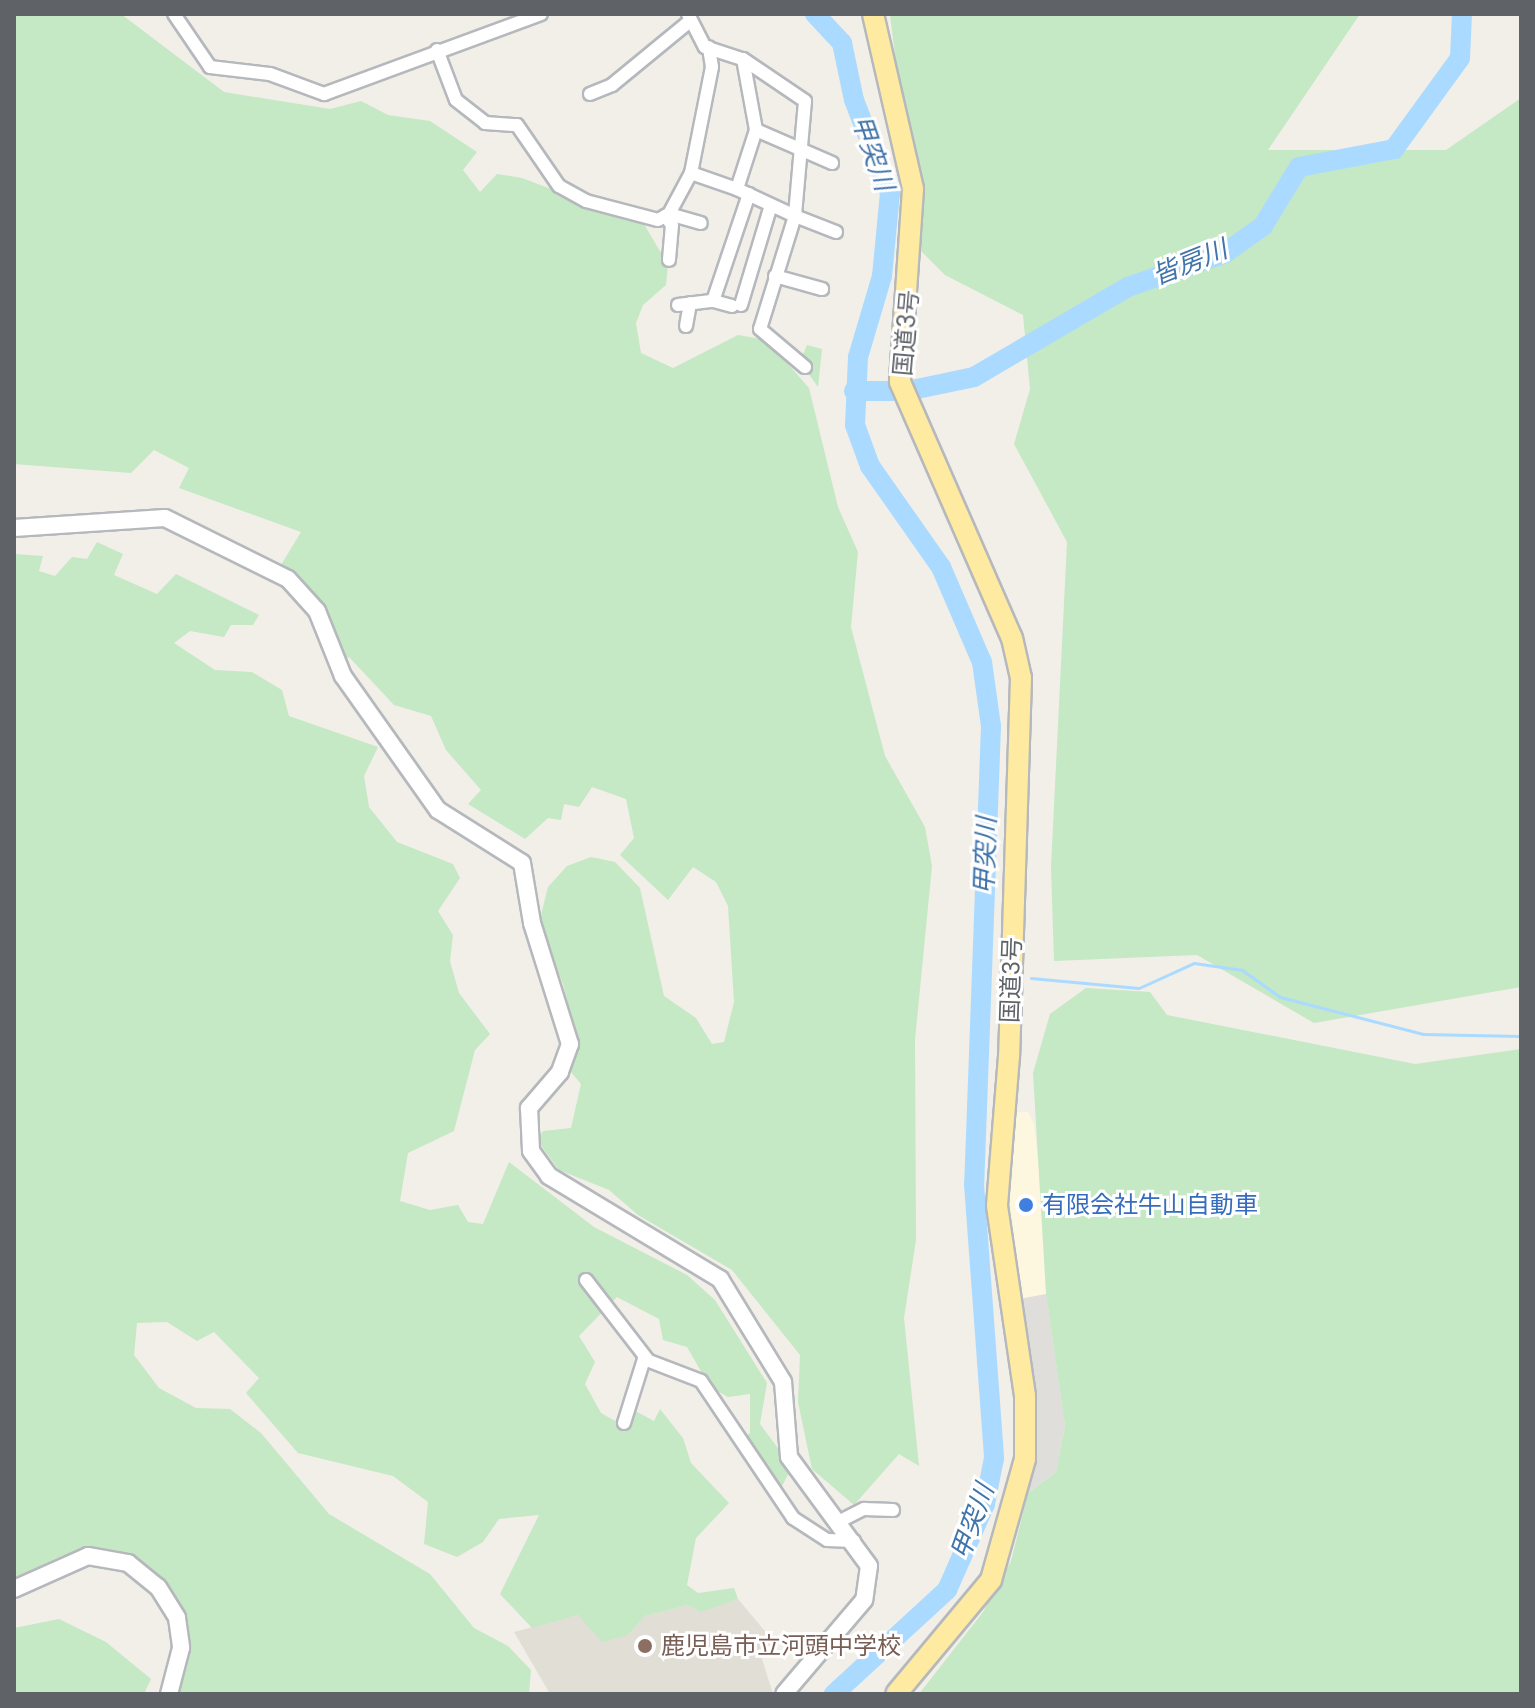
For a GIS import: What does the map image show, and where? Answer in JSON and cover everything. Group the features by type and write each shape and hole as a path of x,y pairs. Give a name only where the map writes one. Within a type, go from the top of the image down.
{"highway":[{"name":"国道3号","path":"873,14 913,189 900,382 1012,638 1021,678 1009,1056 997,1206 1025,1396 1025,1459 991,1580 896,1694"}],"street":[{"path":"174,14 210,67 270,74 324,94 541,14"},
{"path":"590,94 612,85 690,17 709,47 712,67 691,173 667,215"},
{"path":"709,47 743,59 805,101 795,216 760,329 805,367"},
{"path":"437,50 456,100 485,123 517,125 559,186 636,217 667,215 701,223"},
{"path":"713,301 756,130 743,59"},
{"path":"756,130 832,163"},
{"path":"691,173 743,191 836,232"},
{"path":"686,326 684,304 713,301 736,306 771,205"},
{"path":"667,215 672,225 669,260"},
{"path":"775,276 822,289"},
{"path":"14,528 165,518 273,570 305,595 343,676 416,784 449,823 522,863 532,923 570,1044 560,1072 529,1108 526,1137 537,1163 720,1279 783,1382 789,1457 840,1521 869,1566 864,1600 784,1694"},
{"path":"586,1280 647,1359 710,1387 793,1518 827,1540 854,1541"},
{"path":"624,1423 632,1382 647,1359"},
{"path":"840,1521 864,1509 893,1510"},
{"path":"14,1589 88,1556 128,1563 158,1587 177,1618 181,1648 169,1694"}],"shaded area":[{"name":"有限会社牛山自動車","path":"1015,1112 1028,1112 1034,1124 1050,1268 1046,1294 1019,1299 1005,1201"},
{"path":"1046,1294 1065,1426 1056,1472 1029,1492 1019,1299"},
{"name":"鹿児島市立河頭中学校","path":"738,1599 775,1643 759,1649 773,1694 550,1694 514,1632 578,1615 628,1635 645,1616 688,1605 701,1611"}],"green space":[{"path":"14,14 121,14 224,92 330,109 361,101 388,115 430,121 477,152 463,170 480,192 497,174 522,178 644,224 668,265 666,285 643,305 636,323 641,353 673,368 738,335 767,340 809,388 838,507 858,552 851,627 885,756 925,827 932,866 915,1040 916,1240 904,1318 919,1466 899,1454 854,1505 812,1469 798,1402 800,1355 732,1270 638,1215 609,1190 559,1170 537,1140 543,1131 571,1128 581,1084 570,1071 578,1045 563,984 539,923 548,887 567,866 591,857 615,862 640,888 664,996 696,1018 712,1044 724,1042 734,1002 728,906 716,882 693,867 668,900 620,855 634,838 626,799 592,787 579,807 564,804 561,820 548,818 525,839 468,804 481,790 446,750 431,716 394,705 349,657 332,671 293,574 281,565 301,532 179,488 189,468 154,450 131,473 14,464"},
{"path":"890,14 1360,14 1268,150 1446,150 1521,98 1521,987 1314,1023 1197,955 1054,961 1051,867 1067,542 1014,444 1030,389 1023,315 945,275 918,248"},
{"path":"807,345 822,349 818,387 800,362"},
{"path":"97,542 123,554 114,575 157,594 176,574 259,615 253,625 231,625 224,637 190,631 174,643 215,670 252,672 282,690 289,716 378,747 364,776 369,807 397,842 453,864 460,878 438,911 453,935 450,961 459,993 490,1034 475,1050 454,1131 408,1153 400,1201 430,1210 458,1205 468,1222 483,1224 509,1162 594,1227 687,1275 715,1300 767,1383 760,1424 792,1467 782,1486 735,1445 750,1433 750,1394 728,1397 710,1387 687,1347 663,1340 659,1319 617,1297 579,1336 595,1362 585,1384 601,1413 615,1421 628,1407 654,1421 660,1409 683,1438 691,1463 729,1503 696,1538 687,1585 698,1593 734,1588 738,1599 701,1612 688,1605 645,1616 628,1635 602,1642 578,1615 532,1628 500,1594 539,1515 499,1519 483,1542 457,1557 424,1544 428,1502 393,1476 298,1453 246,1393 259,1378 214,1332 197,1341 167,1322 137,1323 134,1355 159,1388 196,1408 230,1409 261,1433 329,1514 430,1574 474,1628 508,1646 531,1670 529,1694 164,1694 174,1625 153,1575 121,1553 94,1551 64,1555 14,1578 14,554 43,556 39,571 55,576 72,557 87,559"},
{"path":"1086,988 1150,992 1167,1015 1415,1064 1521,1049 1521,1694 919,1694 983,1612 1011,1561 1028,1493 1056,1472 1065,1426 1046,1294 1033,1073 1050,1014"},
{"path":"59,1619 106,1642 151,1679 144,1694 14,1694 14,1628"}],"waterway":[{"name":"甲突川","path":"815,14 842,43 854,100 890,193 882,276 858,357 855,425 870,466 941,567 982,662 991,726 974,1184 994,1458 985,1504 947,1590 834,1694"},
{"name":"皆房川","path":"912,390 974,377 1128,287 1225,253 1263,226 1299,167 1394,149 1460,58 1462,14"},
{"name":"皆房川","path":"854,391 893,391"},
{"path":"1031,978 1139,988 1194,963 1242,970 1280,997 1423,1034 1521,1036"}],"place":[{"name":"有限会社牛山自動車","path":"1026,1205"},
{"name":"鹿児島市立河頭中学校","path":"645,1646"}]}
